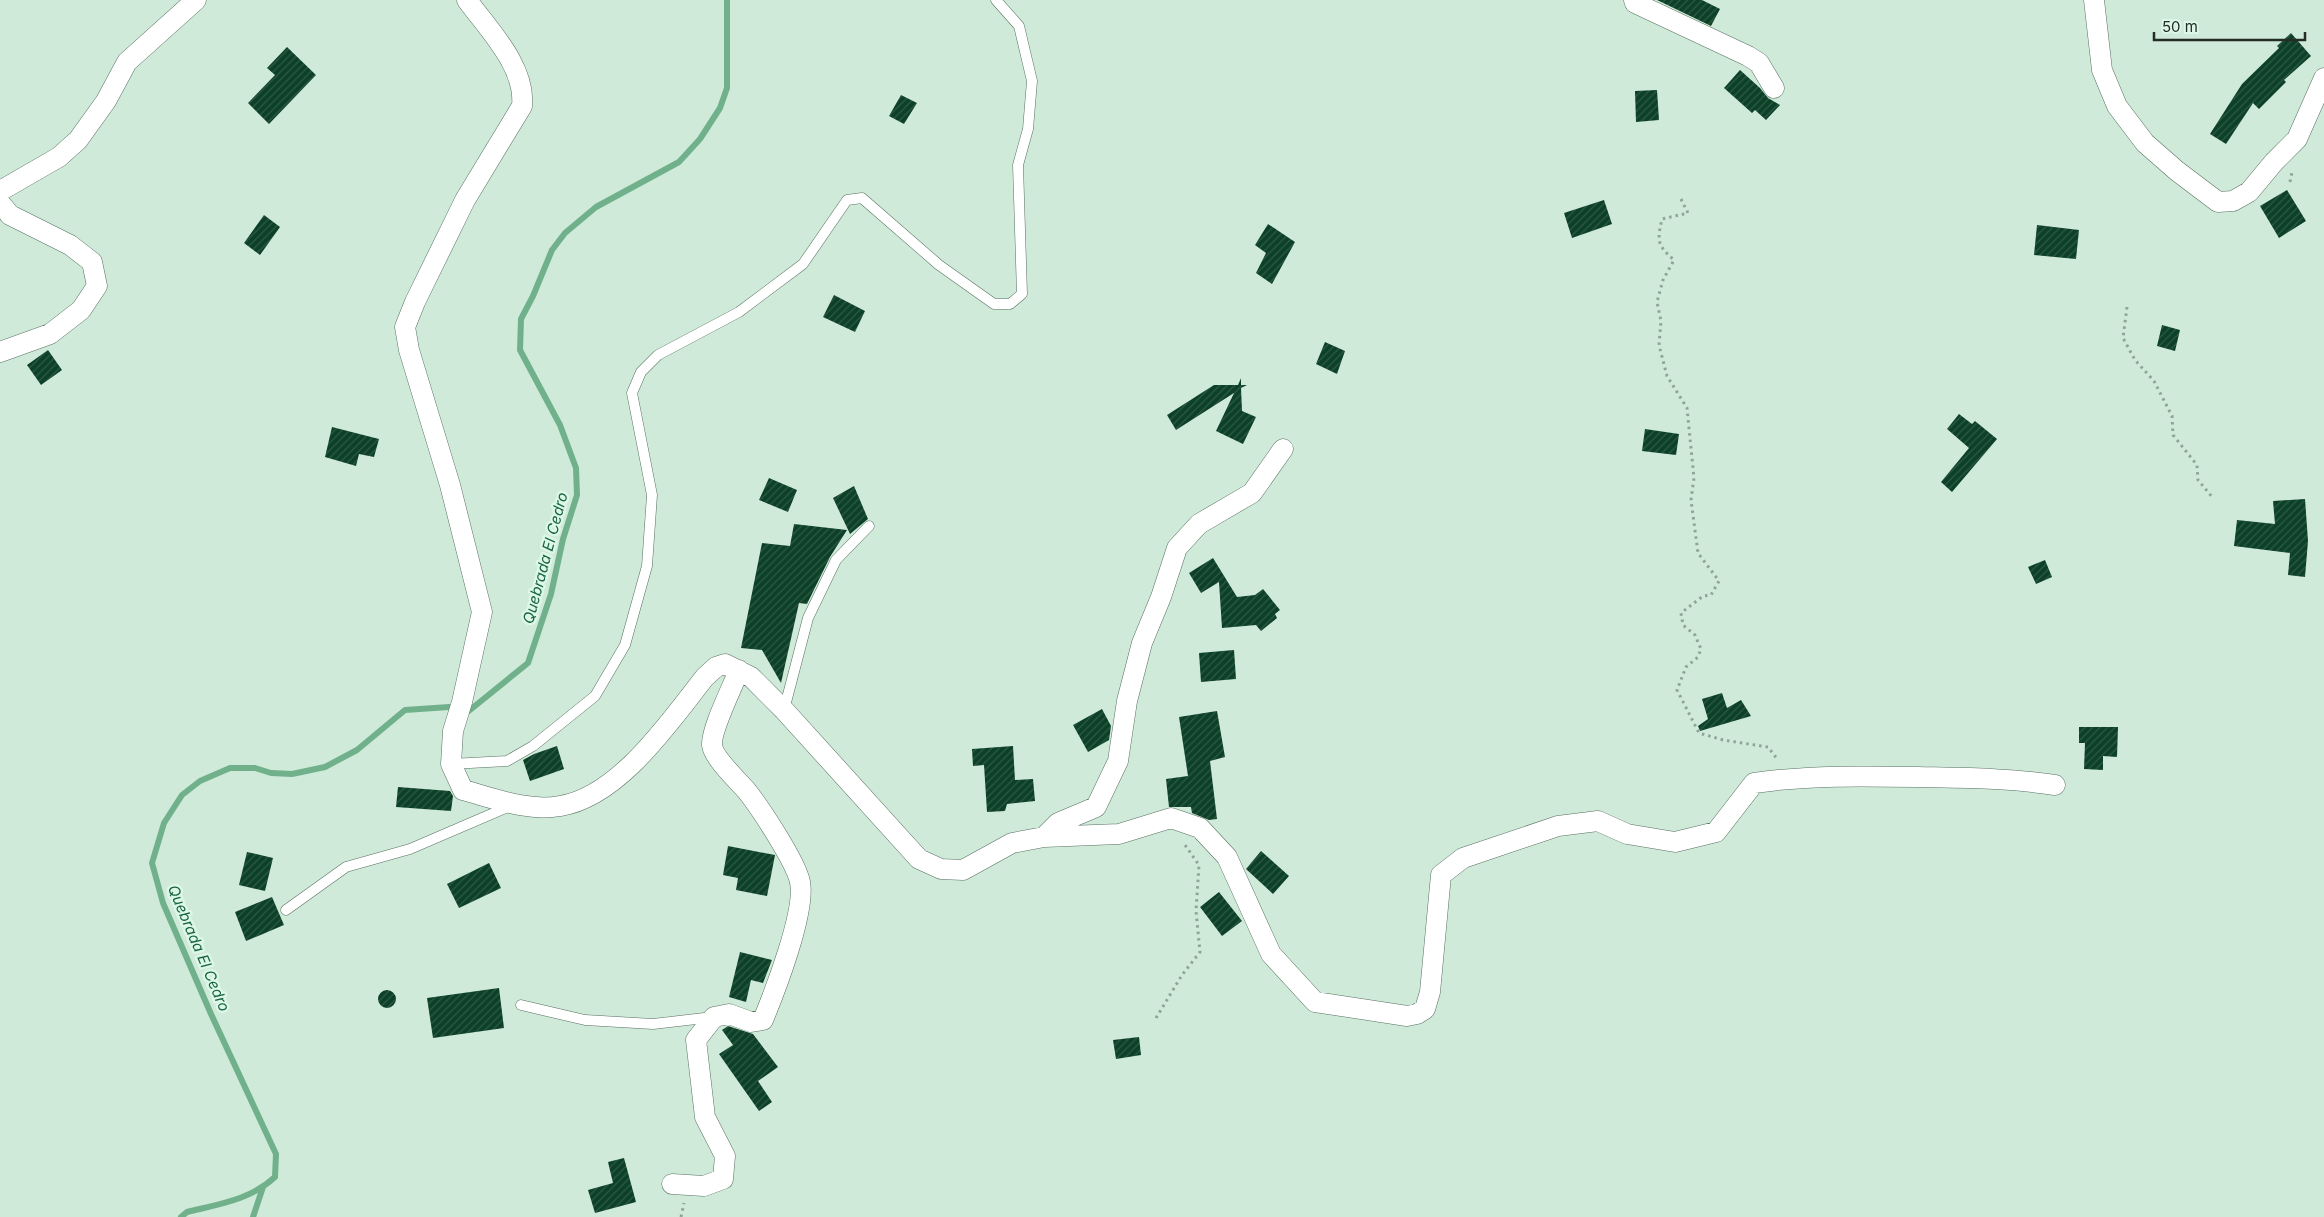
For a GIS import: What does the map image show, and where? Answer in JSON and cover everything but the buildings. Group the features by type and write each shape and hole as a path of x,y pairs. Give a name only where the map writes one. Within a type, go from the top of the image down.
{"street":[{"path":"0,191 59,157 78,140 106,102 127,62 196,0"},
{"path":"468,0 503,48 519,77 524,92 522,106 465,200 405,327 409,350 450,485 482,612 462,702 453,731 451,764 463,790 526,806 559,807 587,799 642,757 705,677 716,667 725,664 751,677 784,710 919,859 941,869 963,870 1012,843 1044,837 1119,834 1171,818 1200,828 1227,857 1271,954 1315,1002 1407,1016 1425,1010 1430,992 1441,875 1463,858 1558,826 1598,821 1627,834 1675,842 1716,832 1754,783 1793,777 2013,778 2055,785"},
{"path":"1634,0 1635,3 1748,56 1759,63 1774,88"},
{"path":"2094,0 2102,70 2117,106 2145,143 2177,171 2218,202 2233,201 2249,192 2274,162 2297,139 2324,78"},
{"path":"0,203 10,214 70,244 92,262 97,286 81,310 50,334 0,352"},
{"path":"1044,837 1058,823 1096,807 1118,761 1127,701 1142,643 1161,597 1177,548 1199,524 1252,493 1283,449"},
{"path":"672,1184 704,1186 723,1179 725,1156 705,1118 696,1040 714,1017 729,1014 751,1022 763,1020 771,1002 798,918 800,882 788,855 749,794 713,750 713,736 739,670"}],"lane":[{"path":"451,764 507,761 533,746 595,696 625,645 647,566 652,495 632,393 641,372 658,355 739,312 803,264 847,200 862,198 939,265 994,304 1010,304 1022,294 1018,164 1028,129 1032,81 1019,26 996,0"},
{"path":"784,710 808,618 836,560 869,526"},
{"path":"286,910 346,867 410,849 516,803"},
{"path":"521,1005 585,1020 653,1024 714,1017"}],"path":[{"path":"1681,198 1688,213 1662,218 1659,234 1661,248 1674,260 1663,280 1657,302 1661,321 1659,345 1667,376 1687,408 1694,478 1691,500 1698,553 1719,581 1711,595 1703,596 1681,613 1683,625 1695,635 1701,649 1698,657 1686,667 1677,690 1699,733 1723,740 1768,747 1793,777"},
{"path":"2127,307 2123,338 2135,360 2154,381 2172,416 2173,435 2197,465 2198,480 2213,498"},
{"path":"1156,1018 1182,975 1200,952 1196,911 1199,865 1179,836 1171,818"}],"waterway":[{"name":"Quebrada El Cedro","path":"465,714 528,663 551,594 563,539 577,495 576,468 560,425 520,350 521,319 533,296 552,250 565,233 596,207 679,162 700,139 720,108 727,88 727,0"},
{"name":"Quebrada El Cedro","path":"181,1217 187,1212 245,1196 265,1185 275,1177 276,1154 211,1014 163,903 152,863 164,823 182,795 200,781 230,768 255,768 271,773 292,774 325,767 357,750 405,710 449,707"},
{"path":"253,1217 263,1187"}]}
